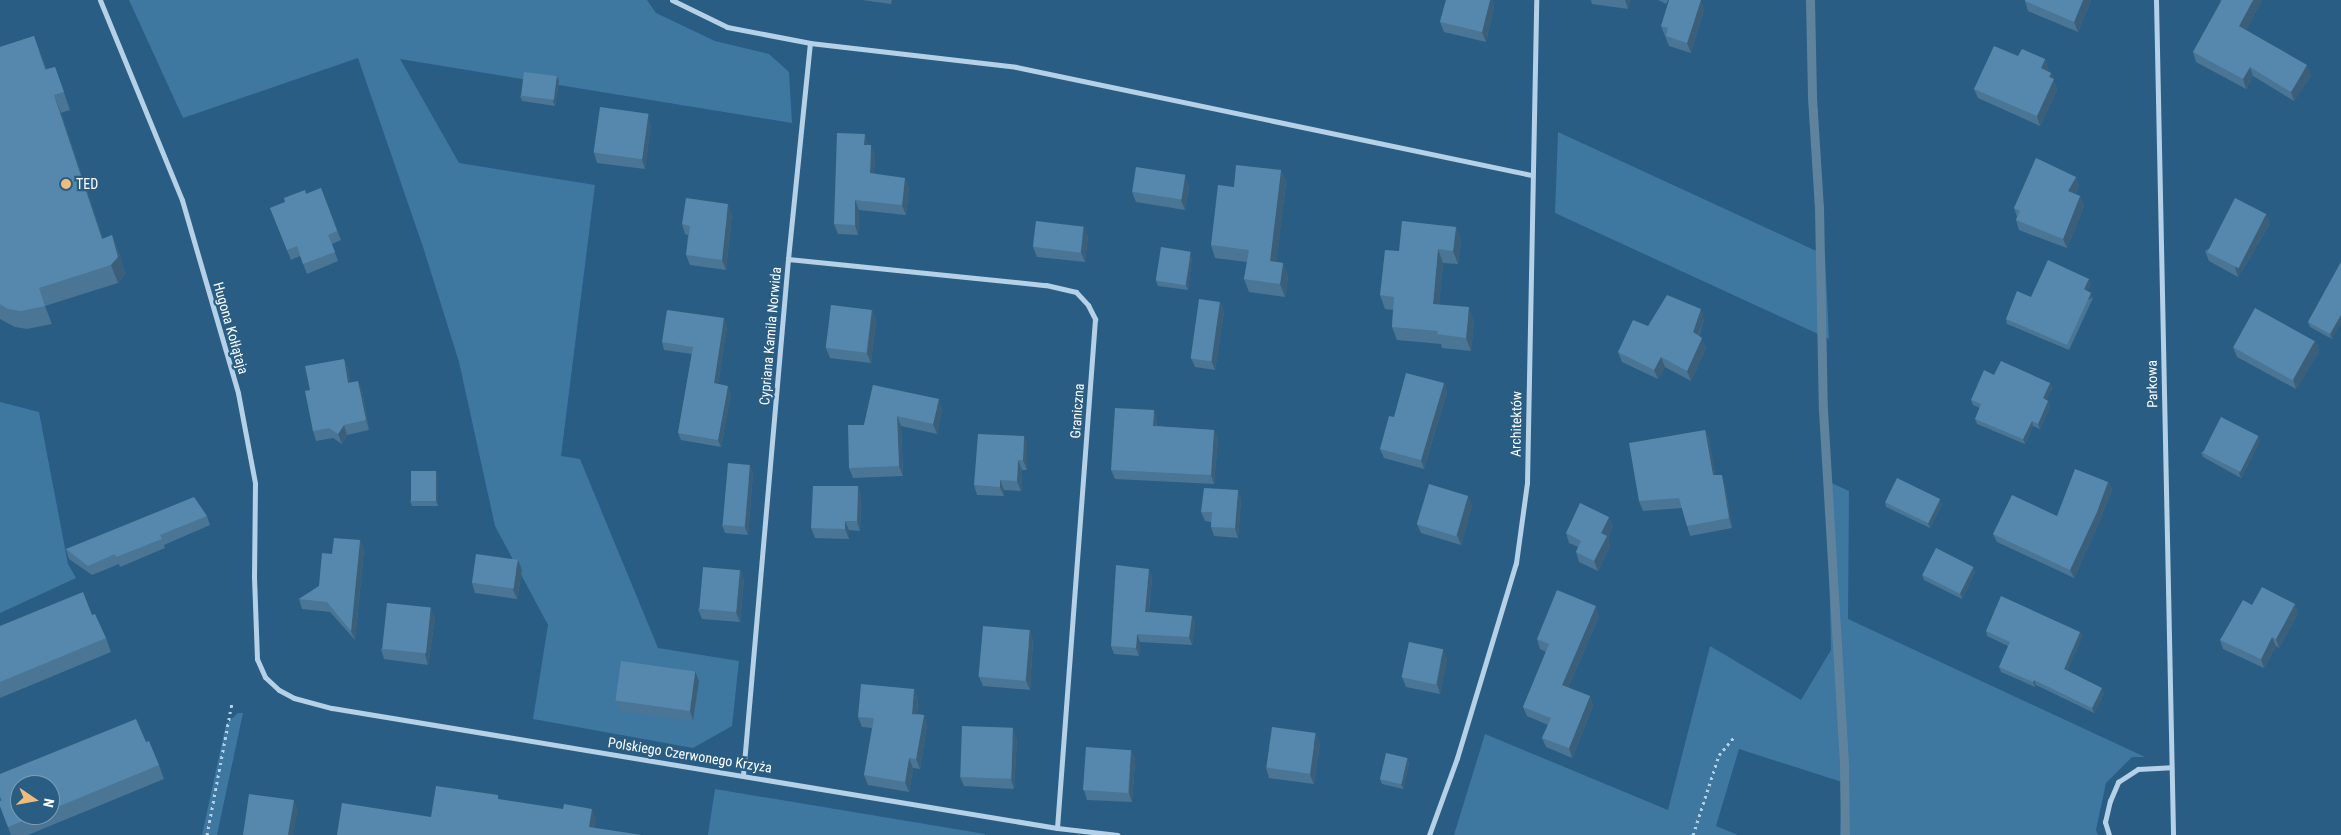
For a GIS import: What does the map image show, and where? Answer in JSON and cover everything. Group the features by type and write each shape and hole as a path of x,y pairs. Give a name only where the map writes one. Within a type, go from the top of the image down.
{"street":[{"name":"Hugona Kołłątaja","path":"100,0 182,200 238,393 255,483 254,577 257,659 265,677"},
{"path":"672,0 727,27 810,44 1016,68 1531,175"},
{"name":"Architektów","path":"1429,835 1456,758 1516,563 1527,483 1531,175 1536,0"},
{"name":"Parkowa","path":"2156,0 2173,835"},
{"name":"Cypriana Kamila Norwida","path":"743,775 788,259 810,44"},
{"name":"Graniczna","path":"788,259 1046,284 1076,292 1088,305 1095,319 1057,828"},
{"name":"Polskiego Czerwonego Krzyża","path":"265,677 279,690 294,698 332,708 1057,828 1118,835"},
{"path":"2109,835 2105,822 2110,801 2118,782 2138,769 2171,767"}],"path":[{"path":"207,835 232,704"},
{"path":"1693,835 1719,755 1735,736"}],"shaded area":[{"path":"129,0 647,0 656,13 715,41 769,54 789,72 792,123 400,59 459,163 595,185 561,456 580,459 658,648 739,661 732,726 693,748 533,719 548,625 495,526 459,362 424,250 358,58 183,118"},
{"path":"1558,132 1825,255 1829,339 1555,213"},
{"path":"0,402 39,412 68,564 76,578 0,613"},
{"path":"1827,481 1849,491 1848,619 2145,757 2132,757 2106,783 2096,830 2098,835 1840,835 1842,782 1739,749 1716,826 1738,835 1454,835 1485,734 1668,810 1710,646 1801,700 1831,650"},
{"path":"238,713 243,713 217,835 202,835 226,724"},
{"path":"715,789 985,834 985,835 708,835"}],"building":[{"path":"1446,0 1490,0 1482,32 1440,22"},
{"path":"1669,0 1701,0 1687,43 1666,36 1668,28 1661,26"},
{"path":"2025,0 2083,0 2074,22"},
{"path":"2222,0 2253,0 2239,26 2307,65 2291,92 2250,67 2243,79 2193,52"},
{"path":"34,36 45,70 55,67 64,92 54,95 102,239 112,235 118,257 111,265 39,288 45,306 21,311 8,309 0,304 0,47"},
{"path":"1994,46 2018,56 2022,49 2045,59 2041,68 2051,73 2049,77 2054,79 2037,116 1974,89"},
{"path":"524,72 557,76 554,100 521,96"},
{"path":"600,107 649,114 642,159 594,153"},
{"path":"837,133 865,134 864,145 871,145 870,173 905,178 902,205 855,200 855,225 834,224"},
{"path":"2036,158 2076,177 2068,191 2080,196 2063,239 2016,220 2020,211 2014,208"},
{"path":"1236,165 1281,170 1270,261 1283,263 1280,284 1244,279 1249,250 1211,245 1218,185 1234,187"},
{"path":"1136,167 1185,175 1181,200 1132,192"},
{"path":"321,188 337,231 328,235 335,252 303,264 297,246 287,250 270,208 285,202 284,198 305,190 306,194"},
{"path":"686,198 728,204 722,260 686,255 690,226 682,224"},
{"path":"2235,198 2266,214 2238,268 2207,252"},
{"path":"1036,221 1084,227 1080,253 1033,247"},
{"path":"1402,221 1456,227 1453,251 1438,249 1433,304 1469,307 1466,338 1437,334 1438,331 1392,327 1394,297 1380,295 1385,250 1399,251"},
{"path":"1161,247 1191,252 1185,285 1156,281"},
{"path":"2048,260 2089,279 2084,289 2091,293 2067,345 2006,319 2017,291 2031,297"},
{"path":"2341,262 2341,315 2330,334 2308,322"},
{"path":"1667,295 1701,309 1693,332 1702,338 1687,371 1661,357 1654,370 1618,352 1633,320 1648,326"},
{"path":"1199,299 1220,302 1211,361 1191,358"},
{"path":"831,305 872,310 866,353 826,348"},
{"path":"2255,308 2314,341 2293,380 2233,347"},
{"path":"667,310 724,318 714,383 728,386 718,440 678,433 693,347 662,342"},
{"path":"344,359 348,383 358,381 366,420 344,425 338,434 329,428 313,431 305,391 310,390 305,366"},
{"path":"2001,361 2050,383 2043,398 2048,401 2038,424 2032,421 2023,439 1975,419 1981,404 1971,400 1984,370 1994,375"},
{"path":"1406,373 1444,383 1421,460 1380,449 1389,416 1394,417"},
{"path":"873,385 939,399 933,424 897,416 899,466 849,468 848,425 864,425"},
{"path":"1115,408 1154,410 1153,426 1214,430 1211,475 1111,470"},
{"path":"2221,417 2258,436 2240,472 2203,453"},
{"path":"1705,430 1713,475 1722,475 1729,518 1687,526 1679,498 1639,501 1629,443"},
{"path":"978,434 1024,436 1023,460 1018,460 1017,481 1000,480 1000,487 974,485"},
{"path":"728,463 750,465 745,527 723,525"},
{"path":"2075,469 2108,482 2097,512 2070,570 1993,534 2012,495 2057,516"},
{"path":"411,471 436,471 436,501 411,501"},
{"path":"1897,478 1940,499 1928,523 1885,502"},
{"path":"1429,484 1468,496 1456,536 1417,524"},
{"path":"813,486 858,486 857,521 845,521 845,529 811,528"},
{"path":"1204,488 1238,490 1235,528 1211,527 1212,512 1201,512"},
{"path":"194,497 207,516 160,535 162,539 116,557 115,554 88,566 66,549"},
{"path":"1580,503 1609,517 1601,533 1607,536 1594,561 1576,552 1581,541 1566,533"},
{"path":"334,538 360,540 351,631 327,602 299,599 319,586 322,553 332,554"},
{"path":"1936,548 1973,567 1960,594 1922,575"},
{"path":"476,554 518,560 514,589 472,583"},
{"path":"1116,565 1149,569 1145,612 1192,616 1189,637 1137,634 1136,648 1111,646"},
{"path":"703,567 740,570 736,612 699,609"},
{"path":"2262,587 2295,604 2276,639 2272,637 2261,659 2220,640 2243,600 2252,605"},
{"path":"1557,590 1596,606 1562,685 1590,696 1569,748 1542,738 1551,718 1523,707 1549,644 1537,639"},
{"path":"83,592 92,615 95,614 106,638 0,682 0,626"},
{"path":"2001,596 2080,632 2064,669 2102,688 2092,708 2034,680 2033,682 1999,667 2010,642 1986,631"},
{"path":"387,603 431,608 426,653 382,649"},
{"path":"983,626 1030,630 1025,681 979,677"},
{"path":"1409,642 1443,649 1436,684 1402,677"},
{"path":"621,661 695,671 690,711 615,701"},
{"path":"861,684 914,689 912,714 924,715 916,759 909,758 905,782 864,775 874,718 858,717"},
{"path":"136,719 146,742 149,741 159,765 60,806 60,775 10,775 10,825 13,825 8,827 0,806 0,801 2,800 0,796 0,774"},
{"path":"962,726 1013,728 1011,779 960,777"},
{"path":"1272,727 1316,733 1310,774 1266,768"},
{"path":"1086,747 1131,750 1128,793 1083,790"},
{"path":"1386,753 1407,758 1401,784 1380,779"},
{"path":"436,786 498,795 498,799 563,809 564,804 592,809 589,827 642,835 337,835 342,803 431,817"},
{"path":"249,794 294,800 288,835 243,835"}],"waterway":[{"path":"1810,0 1812,97 1819,208 1823,410 1844,767 1845,835"}],"place":[{"name":"TED","path":"66,184"}]}
